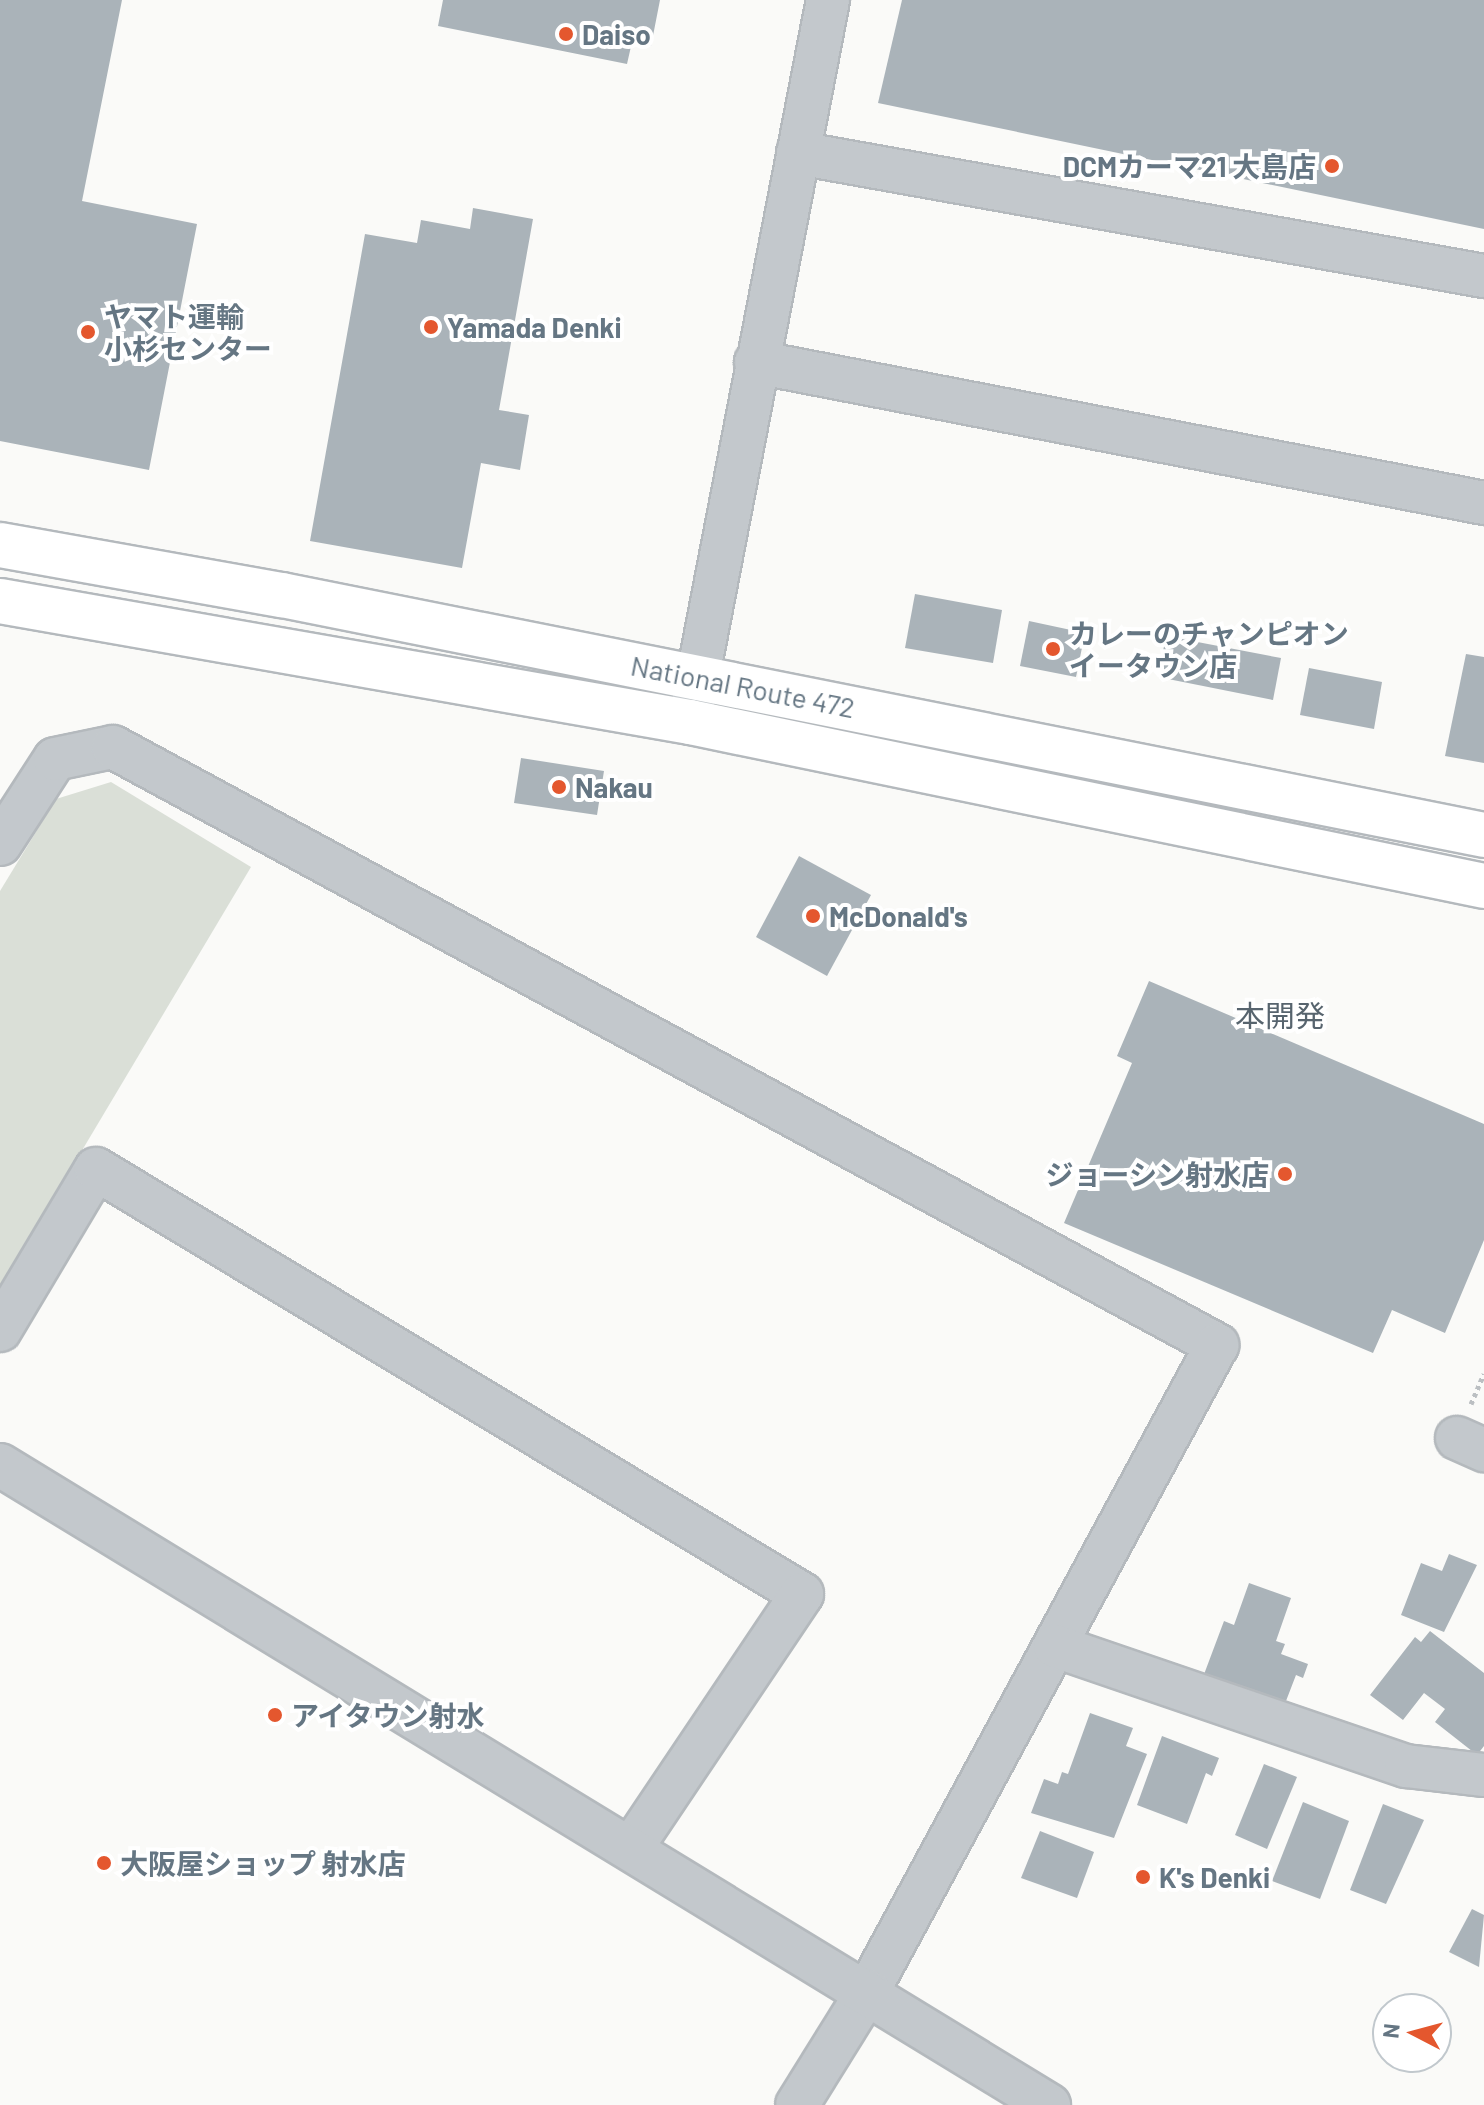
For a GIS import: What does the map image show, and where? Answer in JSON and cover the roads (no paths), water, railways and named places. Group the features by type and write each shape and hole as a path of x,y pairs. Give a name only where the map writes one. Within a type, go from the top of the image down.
{"highway":[{"name":"National Route 472","path":"0,545 696,676 1484,835"},
{"name":"National Route 472","path":"0,601 690,722 1484,886"}],"street":[{"path":"690,722 756,362 828,0"},
{"path":"798,153 1484,276"},
{"path":"756,362 1484,503"},
{"path":"0,844 55,759 113,747 1217,1345 868,1991 797,2105"},
{"path":"0,1330 96,1169 802,1594 631,1848"},
{"path":"0,1465 868,1991 1049,2105"},
{"path":"1055,1646 1406,1766 1484,1775"}],"place":[{"name":"Daiso","path":"566,34"},
{"name":"DCMカーマ21 大島店","path":"1332,166"},
{"name":"Yamada Denki","path":"431,327"},
{"name":"ヤマト運輸 小杉センター","path":"88,332"},
{"name":"カレーのチャンピオン イータウン店","path":"1053,649"},
{"name":"Nakau","path":"559,787"},
{"name":"McDonald's","path":"813,916"},
{"name":"ジョーシン射水店","path":"1285,1174"},
{"name":"アイタウン射水","path":"275,1715"},
{"name":"大阪屋ショップ 射水店","path":"104,1863"},
{"name":"K's Denki","path":"1143,1877"}],"district":[{"name":"本開発","path":"1280,1015"}]}
